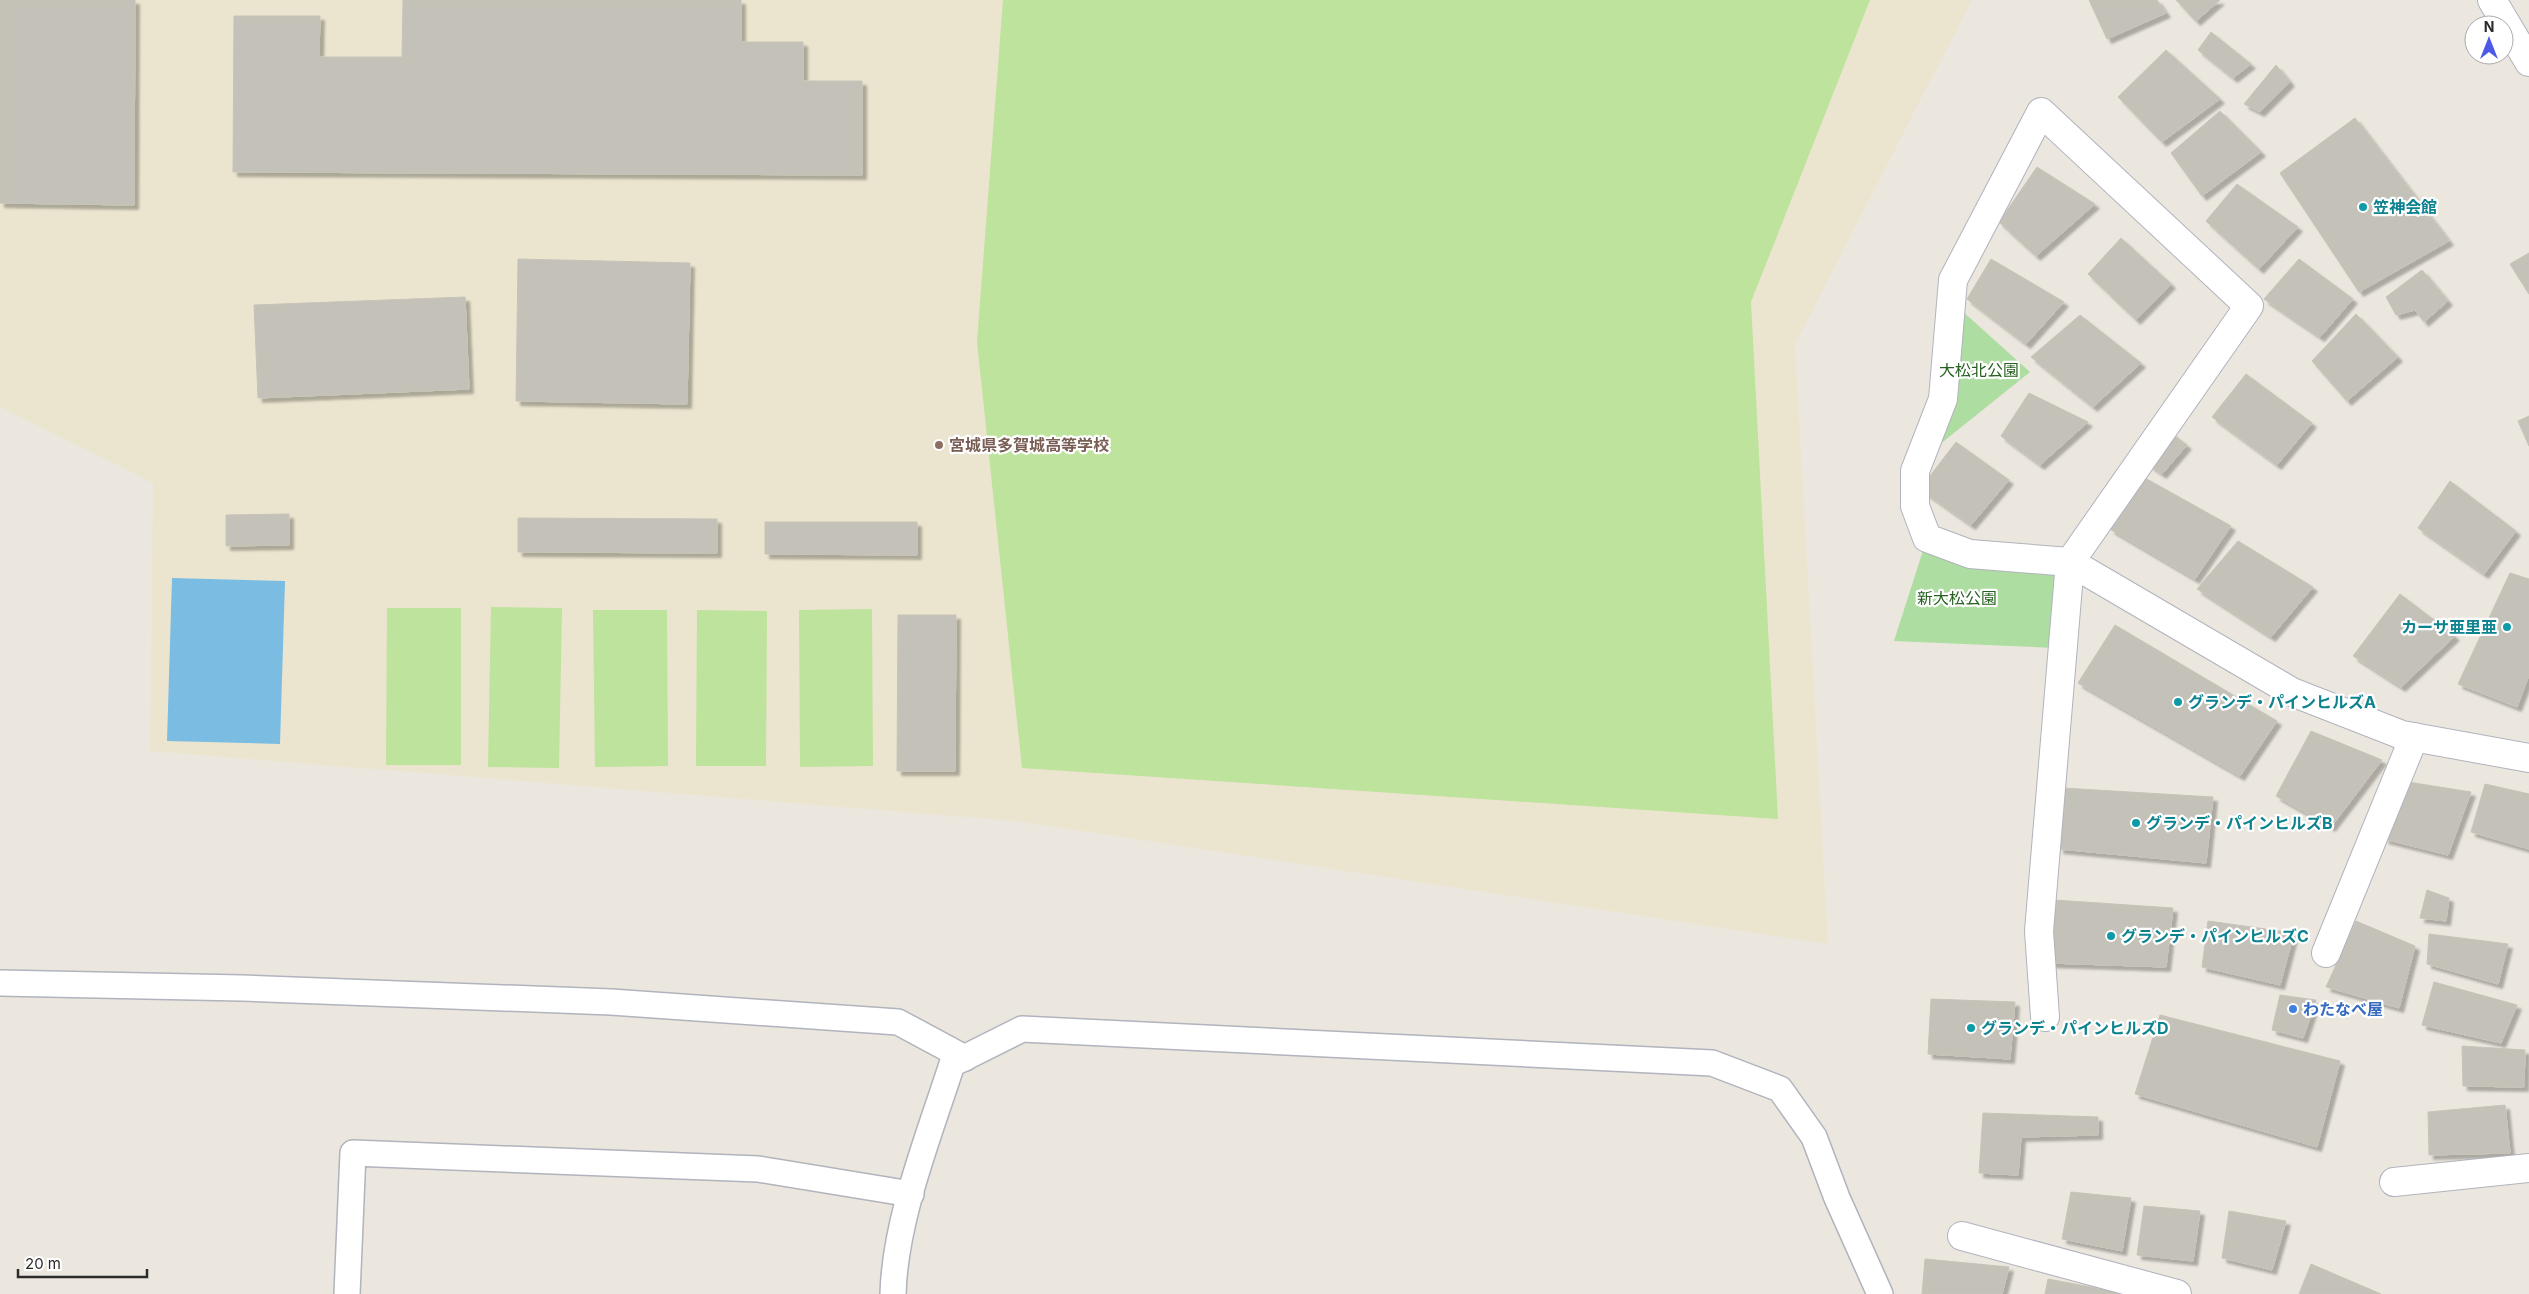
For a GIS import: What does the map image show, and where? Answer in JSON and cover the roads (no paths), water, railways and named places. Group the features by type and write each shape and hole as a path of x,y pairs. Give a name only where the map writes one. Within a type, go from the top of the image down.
{"street":[{"path":"2492,0 2529,62"},
{"path":"2045,1018 2038,931 2070,562 2249,306 2041,112 1952,280 1944,399 1915,471 1915,506 1927,538 1970,554 2070,562 2292,692 2402,735 2529,758"},
{"path":"2326,953 2414,738"},
{"path":"2394,1182 2529,1168"},
{"path":"1962,1236 2177,1294"}],"lane":[{"path":"0,983 242,988 611,1002 898,1022 965,1058"},
{"path":"894,1294 894,1271 911,1194 952,1064 1022,1029 1712,1063 1780,1088 1814,1137 1849,1225 1880,1294"},
{"path":"347,1294 353,1153 758,1169 911,1194"}],"water":[{"path":"172,578 285,581 280,744 167,741"}],"place":[{"name":"笠神会館","path":"2363,207"},
{"name":"宮城県多賀城高等学校","path":"939,445"},
{"name":"カーサ亜里亜","path":"2507,627"},
{"name":"グランデ・パインヒルズA","path":"2178,702"},
{"name":"グランデ・パインヒルズB","path":"2136,823"},
{"name":"グランデ・パインヒルズC","path":"2111,936"},
{"name":"わたなべ屋","path":"2293,1009"},
{"name":"グランデ・パインヒルズD","path":"1971,1028"}],"park label":[{"name":"大松北公園","path":"1979,370"},
{"name":"新大松公園","path":"1957,598"}]}
